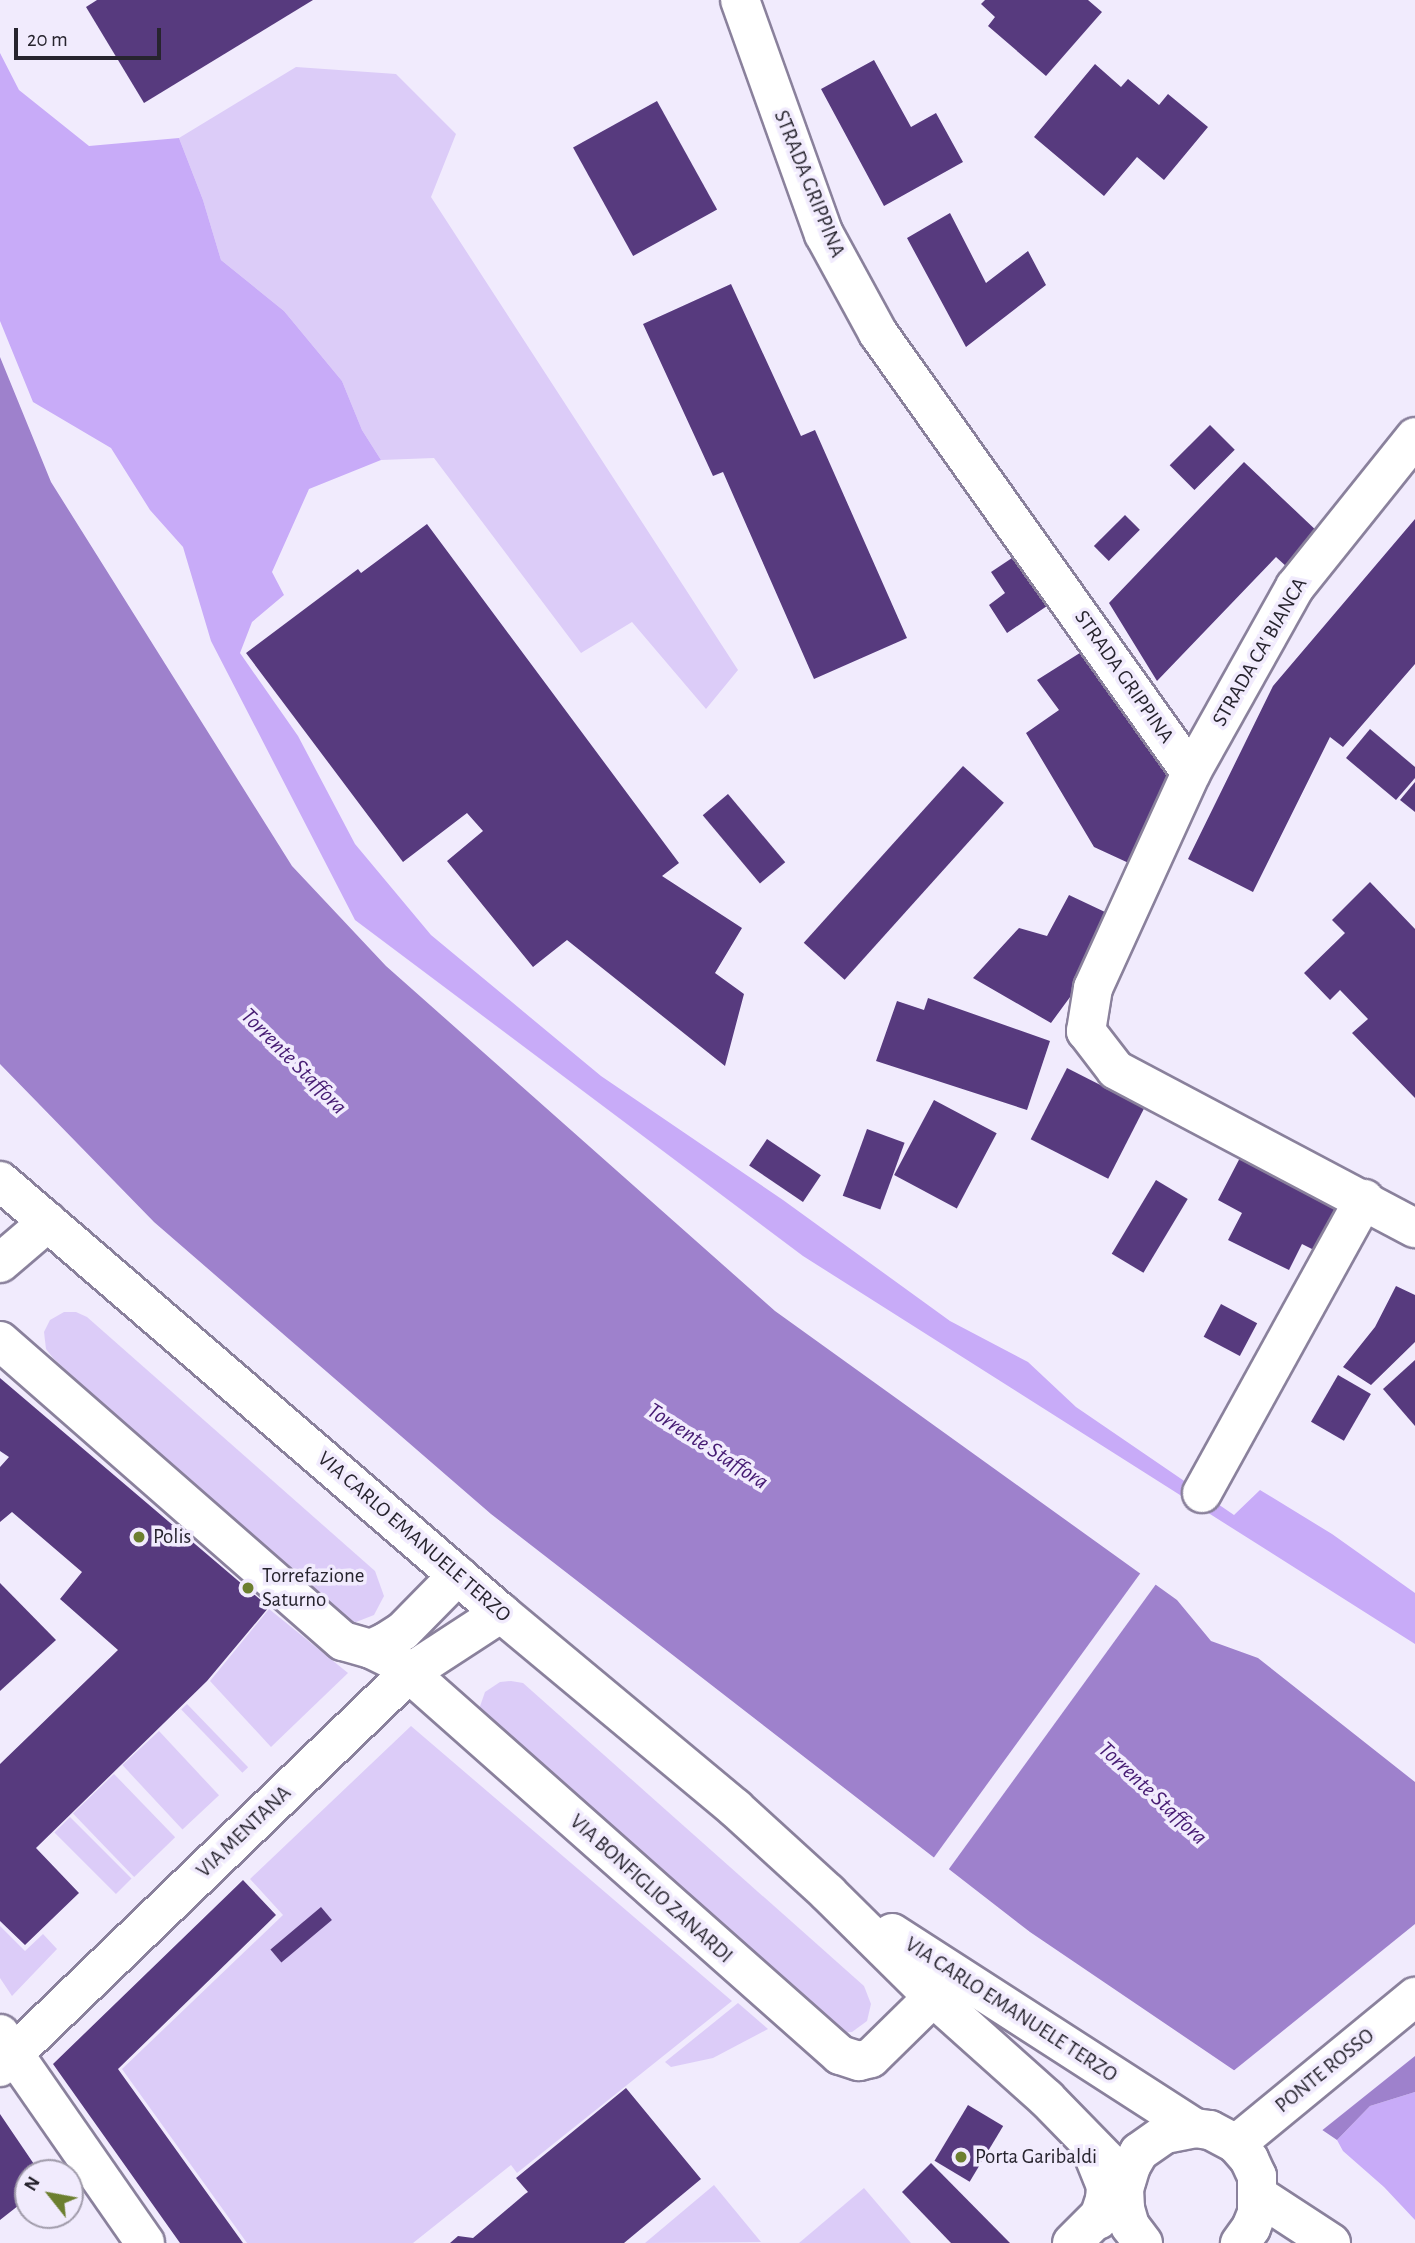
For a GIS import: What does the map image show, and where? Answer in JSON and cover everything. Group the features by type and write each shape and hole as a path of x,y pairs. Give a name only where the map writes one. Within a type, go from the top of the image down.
{"street":[{"name":"STRADA GRIPPINA","path":"740,0 824,234 878,333 1191,773"},
{"name":"STRADA CA' BIANCA","path":"1191,773 1295,587 1415,437"},
{"path":"1191,773 1093,988 1086,1031 1116,1070 1415,1228"},
{"name":"VIA CARLO EMANUELE TERZO","path":"0,1181 457,1576 735,1808 828,1893 933,1997 1046,2098 1125,2184"},
{"path":"1202,1493 1364,1199"},
{"path":"0,1263 48,1222"},
{"name":"VIA BONFIGLIO ZANARDI","path":"0,1341 343,1641 371,1649 394,1660 840,2055 859,2061 871,2058 933,1997"},
{"path":"371,1649 402,1631 457,1576"},
{"name":"VIA MENTANA","path":"5,2051 409,1673 501,1613"},
{"name":"VIA CARLO EMANUELE TERZO","path":"828,1893 1195,2128 1248,2134"},
{"name":"PONTE ROSSO","path":"1248,2134 1415,1997"},
{"path":"5,2051 145,2243"},
{"path":"1085,2232 1125,2184 1139,2152 1151,2142 1179,2129 1195,2128"},
{"path":"1240,2243 1251,2228 1259,2196 1248,2134"},
{"path":"1085,2232 1105,2199 1106,2186 1087,2141"},
{"path":"1125,2184 1130,2226 1143,2243"},
{"path":"1259,2196 1331,2243"}],"shaded area":[{"path":"0,53 19,90 89,146 179,138 203,200 221,260 284,311 342,381 362,430 381,460 309,489 272,572 284,595 252,622 240,653 298,736 355,844 431,935 601,1076 783,1200 950,1321 1028,1362 1076,1407 1234,1515 1260,1490 1332,1534 1415,1593 1415,1644 803,1256 355,920 211,641 183,547 150,510 111,448 33,402 0,321"},
{"path":"296,67 396,74 456,134 431,197 738,670 706,709 632,622 581,653 434,458 381,460 362,430 342,381 284,311 221,260 203,200 179,138"},
{"path":"64,1312 76,1312 87,1317 375,1571 384,1596 374,1615 351,1624 335,1618 53,1358 46,1349 44,1332 50,1320"},
{"path":"269,1609 348,1673 271,1747 210,1681"},
{"path":"500,1682 523,1683 864,1986 871,2004 867,2021 852,2032 839,2033 478,1712 485,1692"},
{"path":"187,1704 248,1767 242,1773 181,1710"},
{"path":"411,1726 732,2001 517,2173 511,2165 413,2243 247,2243 122,2069 283,1915 250,1879"},
{"path":"159,1731 219,1795 182,1829 122,1765"},
{"path":"114,1774 175,1837 134,1877 73,1814"},
{"path":"70,1817 132,1879 116,1894 54,1833"},
{"path":"0,1926 25,1951 43,1934 57,1949 12,1996 0,1978"},
{"path":"738,2003 768,2029 713,2058 671,2067 665,2062"},
{"path":"1415,2092 1415,2220 1384,2187 1343,2151 1337,2140 1370,2106"},
{"path":"714,2185 761,2242 645,2243"},
{"path":"864,2188 911,2243 799,2243"}],"water":[{"name":"Torrente Staffora","path":"0,357 51,482 292,866 386,966 775,1311 1177,1600 1211,1641 1258,1658 1415,1782 1415,2092 1370,2106 1337,2140 1030,1932 491,1514 154,1222 0,1064"}],"pier":[{"path":"1142,1571 1157,1582 947,1872 932,1861"},
{"path":"1415,1924 1415,2056 1320,2132 1232,2072"}],"building":[{"path":"97,0 313,0 144,103 86,7"},
{"path":"985,0 1088,0 1102,12 1046,76 988,26 995,17 981,4"},
{"path":"874,60 911,127 936,113 963,162 884,206 821,89"},
{"path":"1095,64 1121,87 1128,79 1159,105 1168,94 1208,127 1164,180 1137,157 1104,196 1034,137"},
{"path":"657,101 717,209 633,256 573,148"},
{"path":"950,213 986,283 1028,251 1046,285 966,347 907,238"},
{"path":"731,284 801,436 815,430 907,638 814,679 723,472 713,476 643,324"},
{"path":"1210,425 1235,450 1194,490 1170,465"},
{"path":"1244,462 1320,534 1288,568 1276,557 1157,681 1109,603"},
{"path":"1125,515 1140,530 1109,561 1094,546"},
{"path":"1415,519 1415,664 1343,747 1330,737 1253,892 1188,859 1273,686"},
{"path":"427,524 679,863 662,876 742,928 715,973 744,994 725,1066 567,940 533,967 447,861 483,831 467,813 403,862 246,653 358,569 361,573"},
{"path":"1015,556 1047,606 1007,633 989,605 1005,593 991,572"},
{"path":"1083,651 1176,779 1133,865 1094,847 1026,733 1059,710 1037,680"},
{"path":"1370,729 1415,767 1415,778 1396,800 1346,758"},
{"path":"963,766 1004,803 845,980 804,943"},
{"path":"1415,782 1415,812 1400,800"},
{"path":"728,794 785,862 760,883 703,815"},
{"path":"1370,882 1415,929 1415,1098 1352,1033 1368,1019 1340,990 1330,1000 1304,973 1345,933 1332,920"},
{"path":"1069,895 1105,912 1073,993 1051,1023 973,978 1019,928 1047,936"},
{"path":"928,998 1050,1041 1027,1110 876,1061 897,1001 924,1010"},
{"path":"1067,1068 1145,1107 1108,1179 1031,1139"},
{"path":"934,1100 997,1133 957,1208 894,1175"},
{"path":"867,1129 905,1143 880,1209 843,1196"},
{"path":"767,1139 821,1175 803,1202 749,1166"},
{"path":"1243,1152 1351,1207 1326,1256 1302,1244 1289,1270 1228,1240 1242,1213 1218,1200"},
{"path":"1156,1180 1188,1199 1143,1273 1112,1254"},
{"path":"1396,1286 1415,1295 1415,1342 1371,1385 1343,1367 1375,1327"},
{"path":"1221,1304 1257,1323 1240,1356 1204,1337"},
{"path":"1415,1360 1415,1426 1383,1389"},
{"path":"1338,1375 1371,1394 1344,1441 1311,1422"},
{"path":"0,1378 269,1607 207,1681 36,1848 79,1893 25,1945 0,1921 0,1764 118,1650 60,1599 82,1572 12,1512 0,1522 0,1467 9,1457 0,1451"},
{"path":"0,1583 56,1640 0,1691"},
{"path":"243,1880 276,1915 118,2069 243,2243 180,2243 53,2064"},
{"path":"321,1907 332,1920 281,1962 270,1949"},
{"path":"626,2088 701,2179 624,2243 450,2243 458,2236 473,2238 528,2192 516,2178"},
{"path":"968,2105 1003,2126 970,2182 935,2161"},
{"path":"0,2114 31,2159 14,2159 14,2209 0,2220"},
{"path":"931,2163 1010,2243 951,2243 902,2192"}],"place":[{"name":"Polis","path":"139,1537"},
{"name":"Torrefazione Saturno","path":"248,1588"},
{"name":"Porta Garibaldi","path":"961,2157"}]}
